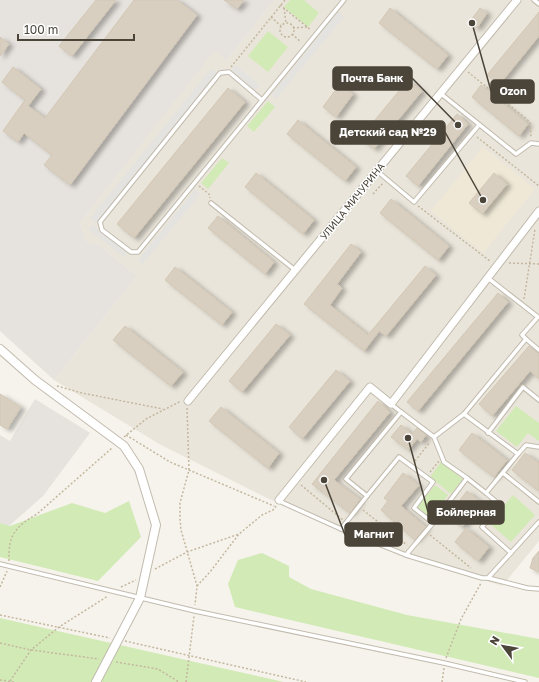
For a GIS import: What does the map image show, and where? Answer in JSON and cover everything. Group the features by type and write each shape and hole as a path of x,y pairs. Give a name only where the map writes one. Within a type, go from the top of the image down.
{"street":[{"name":"УЛИЦА МИЧУРИНА","path":"188,401 517,0"},
{"path":"277,504 370,387 391,404 538,212"},
{"path":"0,349 35,380 124,446 139,469 156,525 140,598 96,682"}],"lane":[{"path":"262,100 227,72 220,73 100,222 102,230 131,252 138,252 344,0"},
{"path":"534,0 539,4"},
{"path":"440,93 516,154 531,143 539,144"},
{"path":"377,171 414,202 479,125"},
{"path":"211,203 295,270"},
{"path":"487,277 538,317 522,335 539,350"},
{"path":"434,437 464,414 526,339"},
{"path":"488,433 523,387 539,400"},
{"path":"391,404 434,437 444,462 467,478 500,505 482,527 511,553"},
{"path":"367,496 346,479 401,412"},
{"path":"464,414 518,454"},
{"path":"486,493 526,445 539,446"},
{"path":"341,529 399,457 433,482 414,508 433,522"},
{"path":"503,473 539,502"},
{"path":"406,555 426,532 467,478"},
{"path":"277,504 406,555 482,578 488,578 527,588 539,589"},
{"path":"488,578 539,522"},
{"path":"0,564 195,611 444,663 525,682"}],"path":[{"path":"227,72 284,0"},
{"path":"280,5 311,30"},
{"path":"284,8 286,24"},
{"path":"271,17 282,26"},
{"path":"292,34 287,37 282,35 280,31 282,26 286,24 291,25 293,28 307,27"},
{"path":"292,34 293,28"},
{"path":"292,34 301,42"},
{"path":"462,67 530,122 531,143"},
{"path":"472,133 539,186"},
{"path":"374,194 386,179"},
{"path":"195,183 209,194"},
{"path":"414,202 490,261"},
{"path":"523,305 538,212"},
{"path":"504,263 539,264"},
{"path":"55,385 82,393 163,409"},
{"path":"0,587 9,566 9,550 13,534 24,522 37,514 146,419 180,400 188,401 189,470 180,503 180,519 181,530 196,586 195,611 186,682"},
{"path":"126,435 170,462 277,504"},
{"path":"411,466 434,437"},
{"path":"426,477 442,457"},
{"path":"295,480 346,523"},
{"path":"196,586 210,572 239,534 277,504"},
{"path":"358,506 412,549"},
{"path":"426,532 471,569"},
{"path":"442,682 444,663 461,619 480,586 482,578"},
{"path":"0,615 190,655 306,682"},
{"path":"0,643 31,650 108,660 158,669 179,682"},
{"path":"0,680 14,682"}],"shaded area":[{"path":"0,0 274,0 227,60 214,51 80,223 86,242 99,245 137,276 54,380 0,331"},
{"path":"274,0 539,0 539,541 502,586 371,544 267,498 161,445 54,380 137,276 99,245 86,243 80,223 214,50 227,60"},
{"path":"338,12 344,17 276,99 271,95"},
{"path":"235,65 260,85 255,90 231,70"},
{"path":"211,69 217,73 96,223 90,218"},
{"path":"483,147 535,189 483,253 431,211"},
{"path":"195,189 200,194 143,264 138,260"},
{"path":"93,225 128,252 124,257 89,230"},
{"path":"35,399 90,433 43,496 9,526 0,523 0,435 10,441"}],"green space":[{"path":"290,0 304,0 319,13 308,27 284,7"},
{"path":"268,31 288,47 268,72 248,56"},
{"path":"268,101 275,107 254,132 247,126"},
{"path":"222,158 229,163 208,189 201,183"},
{"path":"516,406 539,423 539,441 528,433 517,447 496,431"},
{"path":"441,462 463,479 451,494 430,477"},
{"path":"435,485 448,495 431,518 417,507"},
{"path":"513,495 535,515 511,542 489,523"},
{"path":"129,501 141,537 98,581 0,557 0,523 10,526 72,503 105,513"},
{"path":"262,553 289,566 289,577 311,589 407,615 539,639 539,678 235,607 228,584 238,560"},
{"path":"0,618 284,682 0,682"}],"building":[{"path":"96,0 116,0 72,56 59,46"},
{"path":"134,0 177,0 197,15 70,185 44,165 52,155 24,133 18,142 3,131 25,100 2,82 13,67 41,89 28,106 45,118"},
{"path":"224,0 244,0 237,9"},
{"path":"390,8 448,55 437,69 379,23"},
{"path":"480,8 487,13 477,28 469,23"},
{"path":"539,12 539,36 499,85 487,75"},
{"path":"0,37 9,44 0,56"},
{"path":"408,80 422,91 374,149 360,138"},
{"path":"340,84 353,94 336,117 323,107"},
{"path":"481,85 528,124 519,136 472,97"},
{"path":"228,88 245,102 134,238 117,224"},
{"path":"457,114 468,124 418,186 406,176"},
{"path":"298,120 356,167 345,181 287,134"},
{"path":"256,173 314,220 303,234 245,187"},
{"path":"494,173 507,184 482,214 469,203"},
{"path":"391,199 449,246 438,260 380,213"},
{"path":"218,216 274,262 265,274 208,228"},
{"path":"351,244 361,252 337,284 342,288 330,305 368,335 425,266 436,275 386,336 379,331 364,351 304,304"},
{"path":"175,267 232,312 222,325 165,280"},
{"path":"498,293 508,302 418,411 407,402"},
{"path":"276,324 290,335 242,392 229,381"},
{"path":"125,326 183,372 171,386 113,340"},
{"path":"529,346 539,354 539,379 530,371 492,416 479,404"},
{"path":"336,370 350,381 302,439 289,427"},
{"path":"0,394 21,407 7,429 0,425"},
{"path":"378,401 390,412 334,480 360,499 350,513 312,484"},
{"path":"221,407 279,453 268,468 209,421"},
{"path":"401,425 412,434 417,428 426,435 421,442 417,439 408,450 391,437"},
{"path":"472,433 507,460 494,477 459,450"},
{"path":"525,453 539,463 539,491 512,470"},
{"path":"403,473 419,485 401,506 426,527 415,540 381,510 388,501 384,498"},
{"path":"467,491 482,503 462,527 448,516"},
{"path":"466,528 489,547 478,561 455,542"},
{"path":"539,551 539,572 530,568 533,558"}],"place":[{"name":"Ozon","path":"472,23"},
{"name":"Почта Банк","path":"458,125"},
{"name":"Детский сад №29","path":"483,200"},
{"name":"Бойлерная","path":"408,438"},
{"name":"Магнит","path":"324,480"}]}
